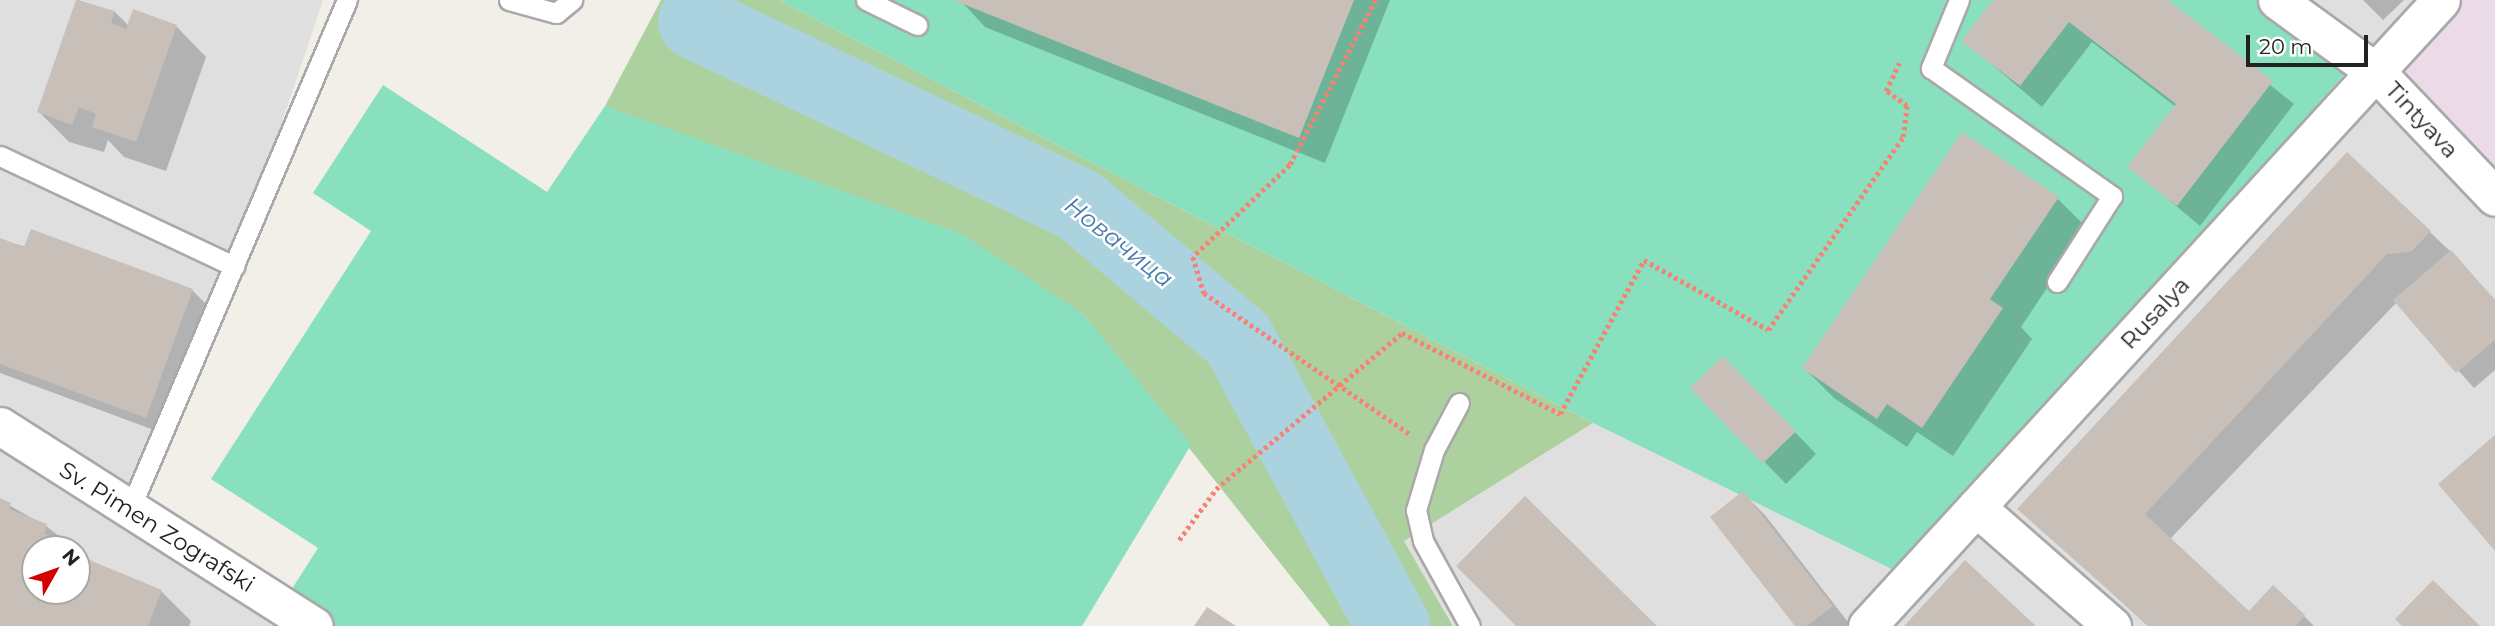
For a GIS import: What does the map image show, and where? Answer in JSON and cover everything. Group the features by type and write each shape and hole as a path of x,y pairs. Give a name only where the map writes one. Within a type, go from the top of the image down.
{"street":[{"name":"Tintyava","path":"2277,0 2377,73 2495,197"},
{"name":"Rusalya","path":"1867,626 2377,73 2441,0"},
{"name":"Sv. Pimen Zografski","path":"0,426 314,626"},
{"path":"1976,507 2112,626"}],"lane":[{"path":"130,511 348,0"},
{"path":"509,0 556,13 572,0"},
{"path":"866,0 917,25"},
{"path":"1959,0 1931,68 2112,196 2057,282"},
{"path":"0,156 234,266"},
{"path":"1459,403 1434,450 1416,510 1423,541 1470,626"}],"path":[{"path":"1376,0 1290,165 1193,257 1204,293 1391,422"},
{"path":"1178,540 1216,489 1402,333 1560,414 1644,260 1768,330 1903,138 1908,106 1886,91 1902,57"}],"shaded area":[{"path":"0,0 323,0 234,266 130,511 314,626 0,626"},
{"path":"2277,0 2441,0 2495,197 2495,626 1454,626 1404,541 1593,423 1904,575 2348,71"},
{"path":"2441,0 2495,0 2495,197 2377,73"}],"green space":[{"path":"661,0 779,0 1593,423 1404,541 1453,626 1330,626 1083,314 605,106"},
{"path":"779,0 2258,0 2348,70 1904,575 1593,423"},
{"path":"383,85 547,192 605,106 962,234 1083,314 1191,445 1082,626 314,626 281,606 318,548 211,479 371,231 313,193"}],"building":[{"path":"76,0 115,11 111,23 126,29 133,9 177,25 136,142 92,127 96,114 79,107 72,125 37,112"},
{"path":"953,0 1354,0 1299,138"},
{"path":"1993,0 2168,0 2273,81 2177,206 2127,167 2176,104 2069,22 2020,86 1961,41"},
{"path":"1962,132 2059,197 1990,299 2003,308 1922,428 1887,404 1877,419 1802,368"},
{"path":"2347,152 2431,231 2411,252 2387,254 2145,514 2249,611 2273,585 2305,615 2296,626 2149,626 2017,509"},
{"path":"31,229 193,289 146,418 0,364 0,238 24,247"},
{"path":"2451,250 2495,300 2495,340 2456,373 2393,300"},
{"path":"1723,356 1796,432 1763,463 1690,388"},
{"path":"2495,435 2495,551 2438,484"},
{"path":"1743,491 1833,606 1807,626 1795,626 1710,517"},
{"path":"1525,496 1657,626 1516,626 1456,566"},
{"path":"0,498 11,503 9,509 47,524 44,534 47,535 21,535 21,605 91,605 91,561 162,590 148,626 0,626"},
{"path":"1965,560 2036,626 1904,626"},
{"path":"2433,580 2480,626 2402,626 2395,619"},
{"path":"1207,607 1236,626 1194,626"}],"waterway":[{"name":"Новачица","path":"695,22 1079,205 1238,339 1393,626"}]}
